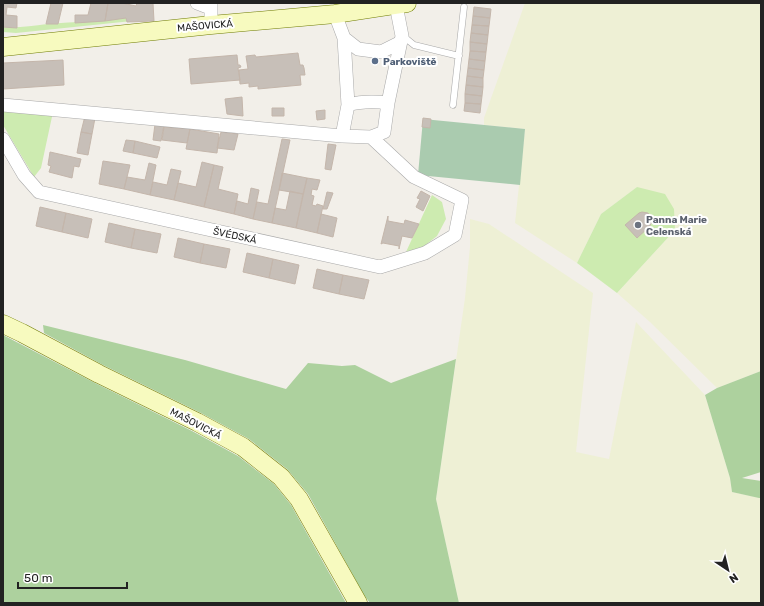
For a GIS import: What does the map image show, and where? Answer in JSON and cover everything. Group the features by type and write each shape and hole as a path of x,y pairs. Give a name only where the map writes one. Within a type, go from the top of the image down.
{"street":[{"path":"197,3 210,12"},
{"path":"3,105 342,136 371,136 384,132 388,104 402,39 402,4"},
{"name":"MAŠOVICKÁ","path":"3,47 210,12 335,14 402,4"},
{"path":"335,14 344,38 348,105 342,136"},
{"path":"344,38 358,49 381,52 402,39"},
{"path":"348,105 362,101 375,101 388,104"},
{"name":"ŠVÉDSKÁ","path":"3,139 24,175 39,192 380,267 425,253 455,234 462,200 414,177 371,136"},
{"name":"MAŠOVICKÁ","path":"3,324 99,374 197,422 243,447 281,477 299,499 358,603"}],"lane":[{"path":"453,105 464,7"},
{"path":"402,39 414,45 459,56"}],"green space":[{"path":"525,3 761,3 761,371 717,388 650,322 617,293 675,230 637,187 601,214 577,263 515,223 525,129 484,125 484,118"},
{"path":"131,16 132,21 16,33 3,32 3,27 20,27"},
{"path":"5,110 53,112 41,168 34,177 3,125 3,113"},
{"path":"423,119 525,129 520,185 418,175"},
{"path":"637,187 665,194 674,209 675,230 617,293 577,263 601,214"},
{"path":"432,195 442,202 446,219 437,236 423,247 406,252"},
{"path":"470,219 489,224 593,293 576,452 609,459 636,322 705,395 730,478 732,492 761,498 761,603 459,603 436,499 465,298 470,247"},
{"path":"43,325 185,360 286,389 308,363 342,366 355,365 391,383 456,359 436,499 459,603 370,603 364,595 308,494 287,469 249,439 201,413 103,365 44,333"},
{"path":"3,335 238,456 274,484 291,505 346,603 3,603"},
{"path":"761,371 761,472 742,478 761,481 761,498 759,498 732,492 730,478 705,395 717,388"}],"building":[{"path":"3,3 17,3 16,8 7,7 6,15 17,16 17,28 3,27"},
{"path":"51,3 63,3 58,24 46,24"},
{"path":"91,3 108,3 105,21 75,23 75,15 88,15"},
{"path":"108,3 122,3 136,6 137,3 153,3 154,21 127,22 126,18 105,21"},
{"path":"474,7 491,9 490,18 473,16"},
{"path":"473,16 490,18 489,26 472,25"},
{"path":"472,25 489,26 488,35 471,33"},
{"path":"471,33 488,35 487,44 470,42"},
{"path":"470,42 487,44 486,52 470,51"},
{"path":"470,51 486,52 485,61 469,59"},
{"path":"298,53 300,65 303,65 305,75 300,75 301,85 258,89 258,86 249,87 249,83 240,84 239,70 248,69 246,56 255,55 256,57"},
{"path":"237,55 238,65 241,67 238,68 240,80 191,84 189,59"},
{"path":"469,59 485,61 484,70 468,68"},
{"path":"63,60 64,85 3,89 3,63"},
{"path":"468,68 484,70 483,78 467,76"},
{"path":"467,76 483,78 483,87 466,85"},
{"path":"466,85 483,87 482,96 465,94"},
{"path":"465,94 482,96 481,104 465,103"},
{"path":"242,97 243,116 227,114 225,99"},
{"path":"465,103 481,104 480,113 464,111"},
{"path":"272,108 284,108 284,116 272,116"},
{"path":"325,110 325,119 317,120 316,111"},
{"path":"85,116 95,118 92,134 81,132"},
{"path":"423,118 431,119 430,128 422,127"},
{"path":"155,124 164,125 161,141 153,140"},
{"path":"164,127 190,129 187,143 162,140"},
{"path":"190,129 219,134 217,153 186,149"},
{"path":"81,132 92,134 88,155 77,153"},
{"path":"221,132 238,134 234,150 217,148"},
{"path":"282,139 290,140 272,223 253,219 257,202 268,204"},
{"path":"126,140 135,141 133,153 123,151"},
{"path":"135,141 160,147 157,158 133,153"},
{"path":"328,144 336,145 331,170 325,169"},
{"path":"50,152 81,159 79,167 74,166 72,178 49,172 51,166 48,165"},
{"path":"103,161 130,165 124,189 99,184"},
{"path":"202,162 214,165 204,207 174,200 178,183 196,187"},
{"path":"149,163 156,165 150,195 124,189 127,177 145,180"},
{"path":"214,165 223,167 218,189 238,194 234,214 204,207"},
{"path":"171,169 181,171 174,200 150,195 153,182 167,185"},
{"path":"282,173 307,178 303,194 279,190"},
{"path":"307,178 320,180 317,190 312,189 311,195 314,196 312,205 316,206 317,204 323,206 317,233 296,228"},
{"path":"251,188 259,190 253,219 234,214 237,201 248,204"},
{"path":"290,191 303,194 296,228 272,223 275,208 286,210"},
{"path":"421,191 430,196 423,211 416,207 420,199 417,198"},
{"path":"327,192 333,193 327,209 323,209"},
{"path":"40,207 66,213 62,232 36,226"},
{"name":"Panna Marie Celenská","path":"642,212 648,213 652,222 649,227 637,238 625,225"},
{"path":"66,213 92,219 88,238 62,232"},
{"path":"321,214 337,218 333,237 317,233"},
{"path":"388,216 388,221 404,224 405,220 419,224 412,238 402,236 399,249 399,246 383,243 381,244"},
{"path":"109,223 135,229 131,248 105,242"},
{"path":"135,229 161,234 157,253 131,248"},
{"path":"178,238 204,244 200,263 174,257"},
{"path":"204,244 230,249 226,268 200,263"},
{"path":"247,253 273,259 269,278 243,272"},
{"path":"273,259 299,265 295,284 269,278"},
{"path":"317,269 343,275 339,294 313,288"},
{"path":"343,275 369,280 364,299 339,294"}],"place":[{"name":"Parkoviště","path":"375,61"},
{"name":"Panna Marie Celenská","path":"638,225"}]}
